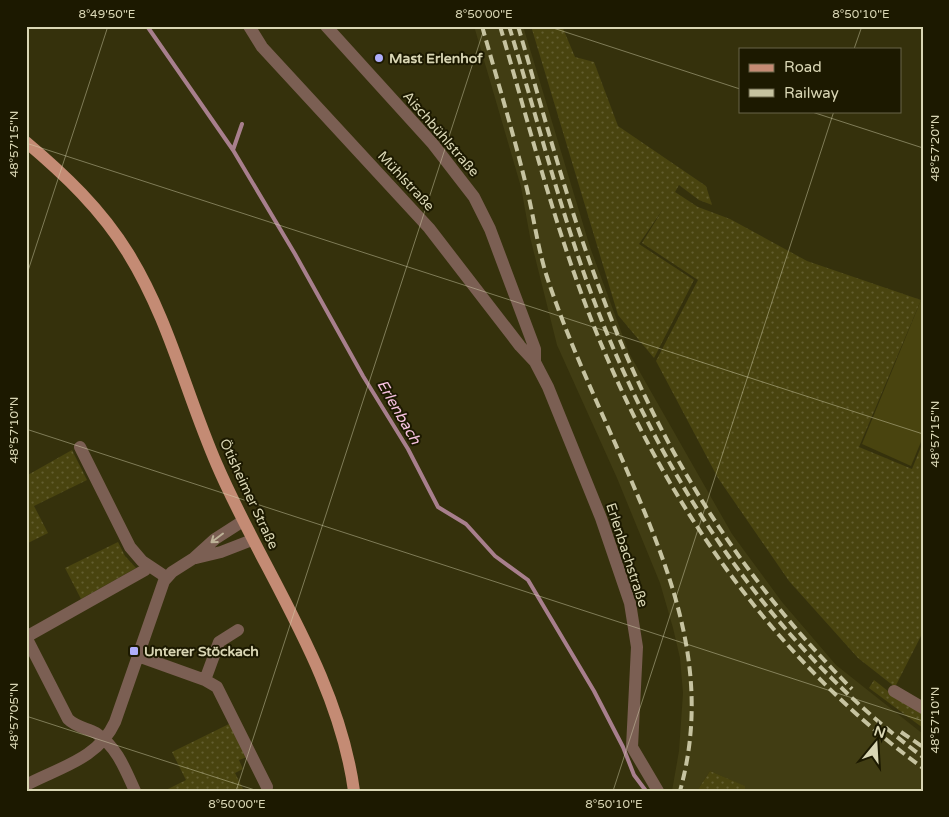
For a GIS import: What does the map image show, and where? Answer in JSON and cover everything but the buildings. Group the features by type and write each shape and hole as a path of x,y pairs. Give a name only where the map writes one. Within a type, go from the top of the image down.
{"main road":[{"name":"Ötisheimer Straße","path":"26,142 52,164 103,215 129,254 162,316 216,464 328,694 341,729 354,791"}],"street":[{"name":"Mühlstraße","path":"249,26 262,47 429,228 520,346 535,362"},
{"name":"Aischbühlstraße","path":"326,26 446,159 483,212 535,349 535,362"},
{"name":"Erlenbachstraße","path":"535,362 548,388 601,518 630,603 638,647 632,747 658,791"},
{"path":"80,447 130,547 148,566 166,577"},
{"path":"26,784 81,759 105,740 115,722 156,597 166,577 194,558 215,538 243,521"},
{"path":"194,558 221,552 252,540"},
{"path":"136,791 114,748 105,740 68,719 26,637 145,570 148,566"},
{"path":"205,680 219,642 238,630"},
{"path":"138,656 205,680 217,687 267,787"},
{"path":"894,691 923,708"}],"shaded area":[{"path":"474,26 523,26 590,247 629,353 732,534 782,602 836,665 923,734 923,791 745,791 744,786 710,771 697,791 672,791 679,751 683,693 680,658 673,628 660,583 617,478 557,345 530,237 521,187"},
{"path":"531,26 562,26 575,57 594,62 618,126 706,186 712,205 699,200 679,185 675,192 698,207 730,219 807,261 921,300 859,447 912,469 923,442 923,632 895,687 858,658 789,581 718,478 656,361 698,280 642,243 663,209 639,244 694,280 654,358 618,315"},
{"path":"921,300 923,301 923,437 911,466 862,444"},
{"path":"72,450 87,480 34,506 48,533 26,544 26,476"},
{"path":"118,542 125,556 136,568 81,599 65,568"},
{"path":"874,680 893,695 923,712 923,728 869,688"},
{"path":"231,723 247,757 239,760 243,769 235,773 244,791 164,791 186,780 172,752"},
{"path":"710,771 745,786 745,791 697,791"}],"waterway":[{"name":"Erlenbach","path":"147,26 233,150 295,254 363,376 408,449 438,507 466,524 495,556 528,580 594,691 623,747 634,775 646,791"},
{"path":"233,150 242,124"}],"railway":[{"path":"482,26 521,165 549,283 577,355 660,550 673,589 683,628 689,667 692,707 689,749 680,791"},
{"path":"500,26 549,195 591,320 636,419 666,477 701,532 739,585 780,636 824,683 872,727 923,768"},
{"path":"509,26 556,186 587,282 614,351 646,418 681,483 720,545 764,603 813,659 865,710 923,757"},
{"path":"518,26 574,216 596,279 619,337 671,447 701,499 770,597 852,689"},
{"path":"901,732 923,747"}],"place":[{"name":"Mast Erlenhof","path":"379,58"},
{"name":"Unterer Stöckach","path":"134,651"}]}
